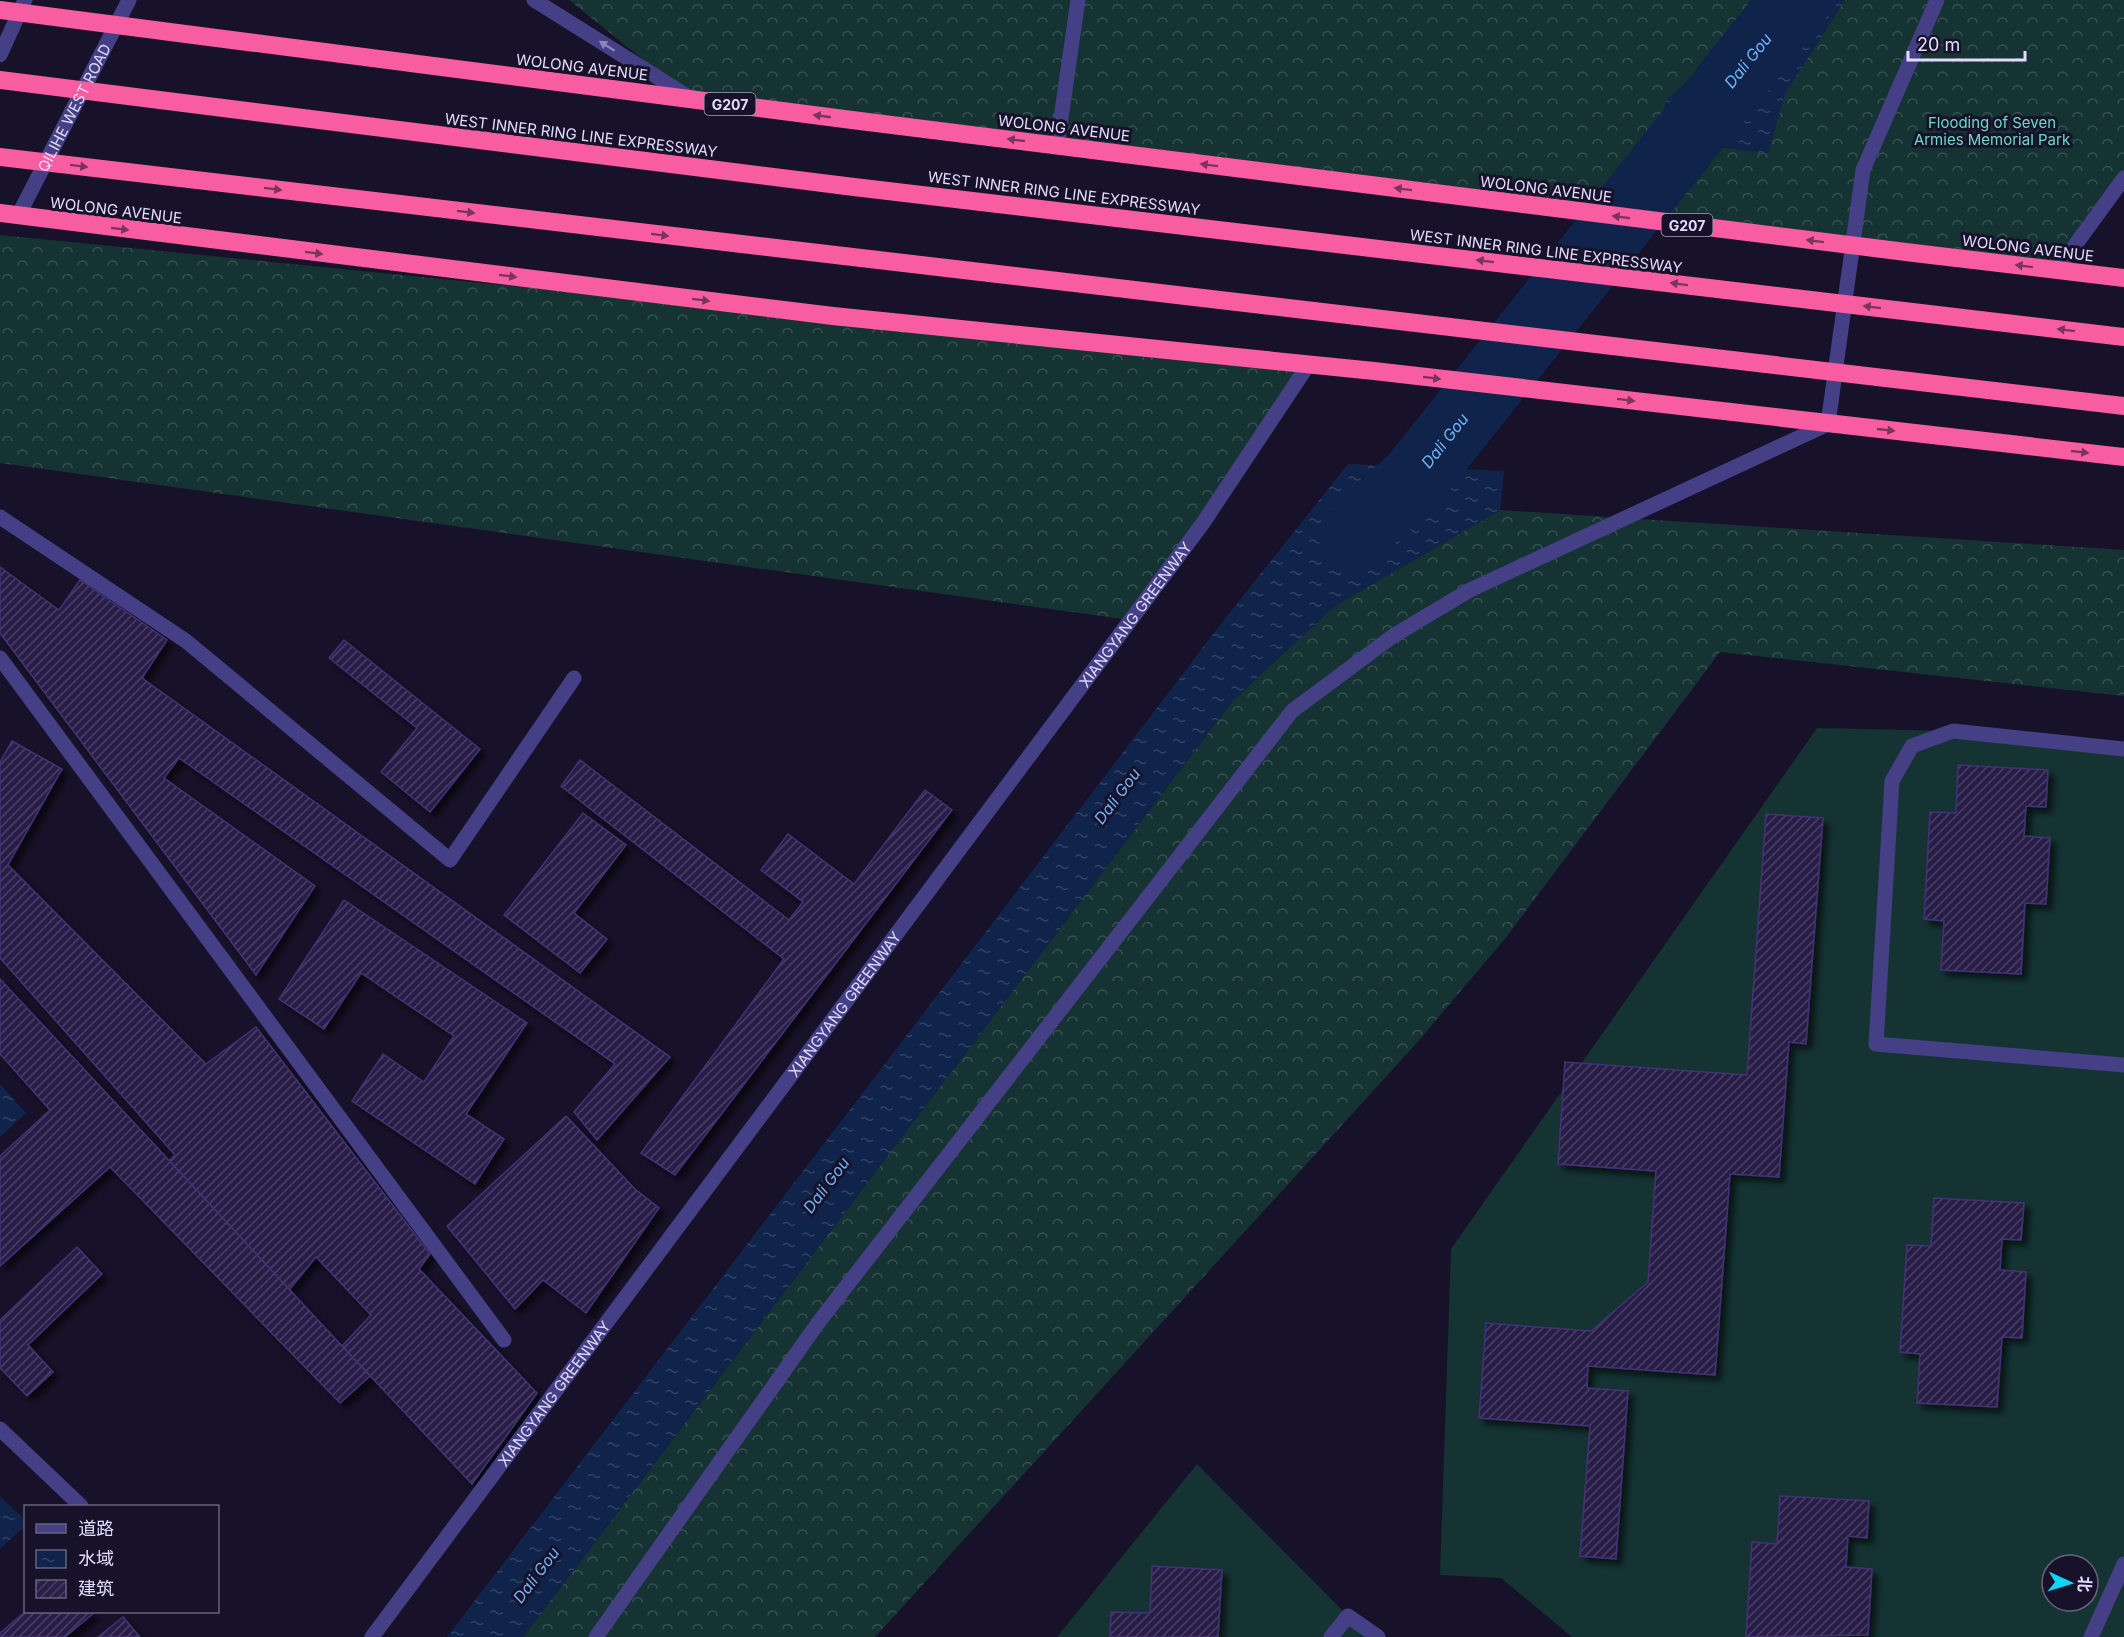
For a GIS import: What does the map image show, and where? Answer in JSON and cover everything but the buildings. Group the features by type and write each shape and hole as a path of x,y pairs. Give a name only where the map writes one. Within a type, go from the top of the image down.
{"highway":[{"name":"WOLONG AVENUE","path":"0,10 22,6 117,26 1057,146 2124,278"},
{"name":"WEST INNER RING LINE EXPRESSWAY","path":"0,80 854,187 2124,337"},
{"path":"0,157 2124,406"},
{"name":"WOLONG AVENUE","path":"0,213 833,316 1374,371 2124,456"}],"street":[{"name":"QILIHE WEST ROAD","path":"18,216 129,0"},
{"path":"534,0 692,99"},
{"path":"1057,146 1078,0"},
{"path":"596,1637 818,1323 1292,711 1393,636 1470,590 1828,424 1863,170 1937,0"},
{"path":"0,55 22,6"},
{"path":"2057,270 2124,177"},
{"name":"XIANGYANG GREENWAY","path":"372,1637 1203,523 1308,365"},
{"path":"0,517 186,641 450,860 574,678"},
{"path":"0,658 504,1340"},
{"path":"2124,749 1953,731 1912,746 1892,781 1876,1044 2124,1065"},
{"path":"0,1429 80,1505"},
{"path":"2091,1637 2124,1564"},
{"path":"1331,1637 1348,1616 1378,1637"}],"green space":[{"name":"Flooding of Seven Armies Memorial Park","path":"569,0 2124,0 2124,178 2057,270 692,99"},
{"path":"0,235 1308,365 1130,620 0,463"},
{"path":"1500,510 2124,550 2124,696 1720,652 1504,940 1414,1046 875,1637 523,1637 1233,700 1335,606"},
{"path":"1817,728 1953,731 2124,749 2124,1637 1572,1637 1501,1578 1440,1575 1451,1249"},
{"path":"1197,1464 1348,1616 1378,1637 1057,1637"}],"water":[{"path":"1767,0 1845,0 1785,94 1768,154 1656,138 1667,99 1750,25"},
{"path":"1348,464 1504,471 1500,510 1335,606 1233,700 523,1637 447,1637 1224,620"},
{"path":"0,1084 26,1113 0,1137"},
{"path":"0,1496 24,1519 24,1527 0,1549"}],"waterway":[{"name":"Dali Gou","path":"1353,535 1414,479 1796,0"}]}
